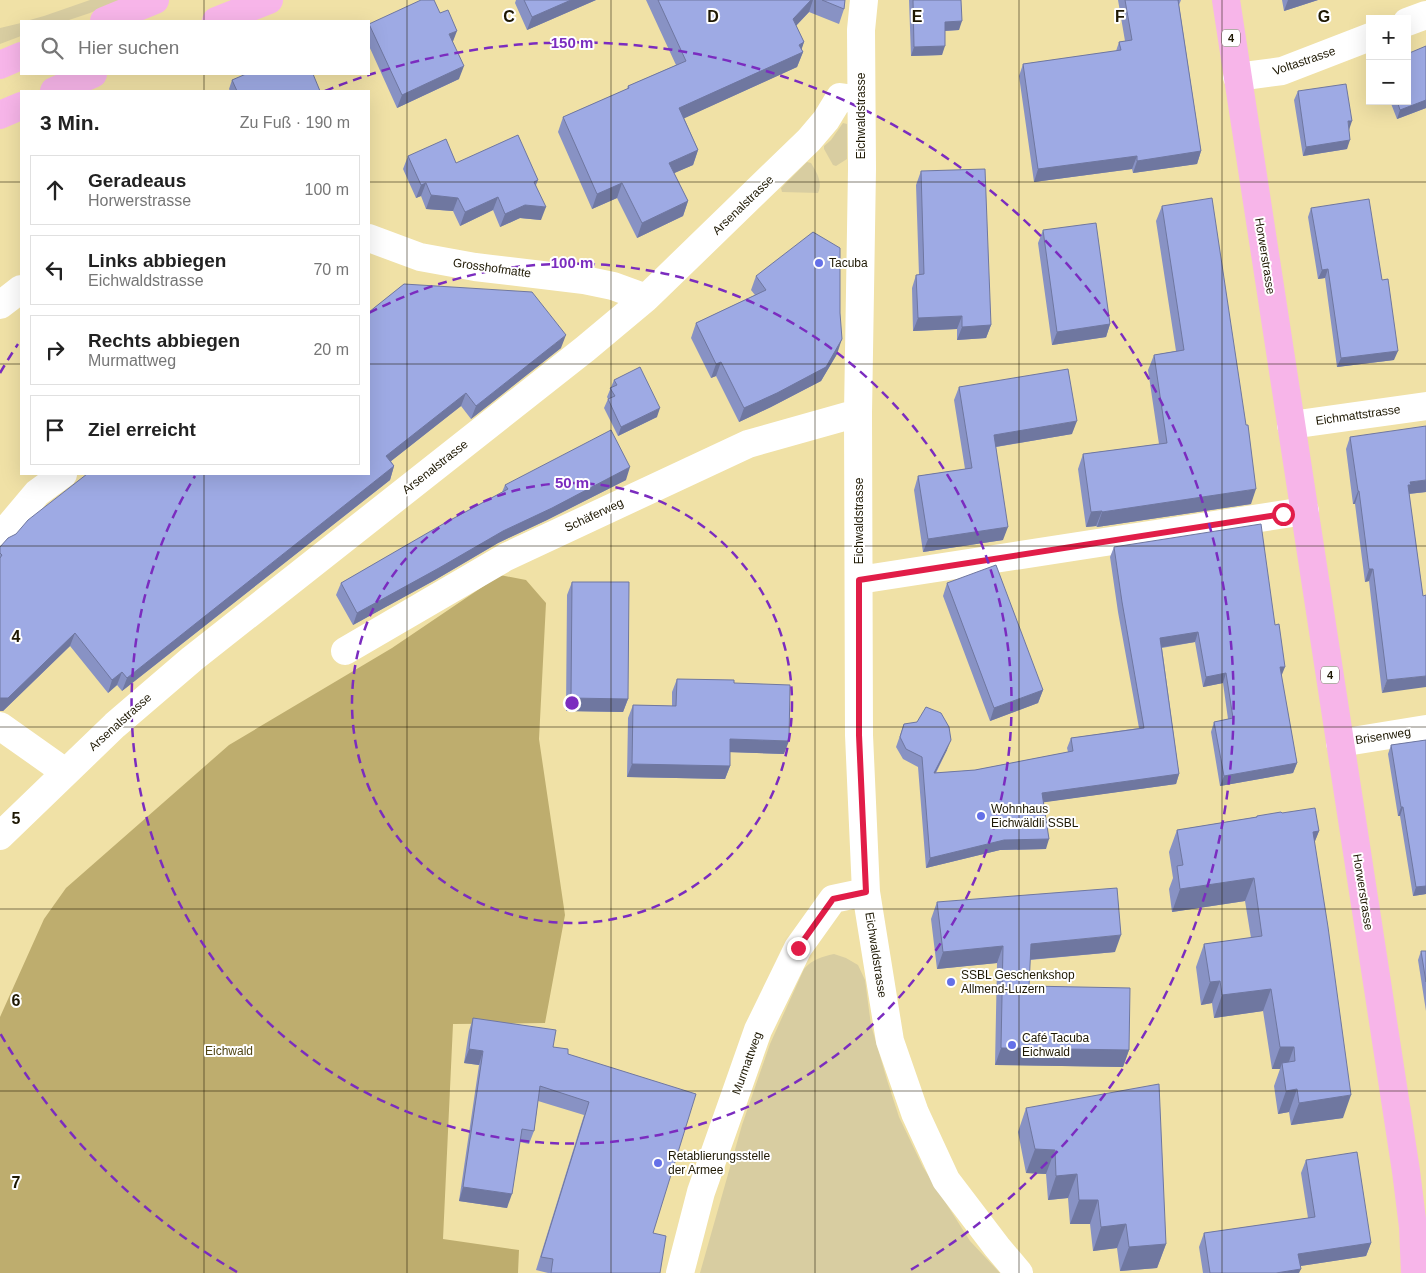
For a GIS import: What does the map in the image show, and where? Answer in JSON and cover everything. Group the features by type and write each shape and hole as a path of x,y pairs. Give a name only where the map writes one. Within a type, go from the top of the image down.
{"main road":[{"path":"106,20 155,0"},
{"path":"219,20 269,0"},
{"name":"Horwerstrasse","path":"1226,0 1406,1171 1413,1227 1415,1273"},
{"path":"0,65 20,56"},
{"path":"56,90 91,75"},
{"path":"0,115 20,106"}],"street":[{"name":"Eichwaldstrasse","path":"864,0 861,30 862,170 858,413 859,735 866,892 890,1041 914,1113 946,1180 996,1247 1019,1273"},
{"path":"1411,21 1426,15"},
{"name":"Voltastrasse","path":"1237,77 1282,71 1366,39"},
{"name":"Arsenalstrasse","path":"0,836 115,725 192,659 585,349 646,298 810,140 826,120 840,97 861,100"},
{"name":"Grosshofmatte","path":"370,238 420,257 475,267 584,280 613,286 646,298"},
{"path":"0,305 20,290"},
{"name":"Eichmattstrasse","path":"1291,425 1426,406"},
{"name":"Schäferweg","path":"345,651 506,557 748,444 858,413"},
{"path":"0,537 37,493 62,475"},
{"path":"859,580 1305,511"},
{"path":"0,726 65,772"},
{"name":"Brisenweg","path":"1340,743 1426,729"},
{"name":"Murmattweg","path":"680,1273 701,1192 758,1030 794,956 833,899 866,892"}],"shaded area":[{"path":"90,0 120,0 69,20 30,20"},
{"path":"20,23 20,36 0,44 0,28"},
{"path":"843,123 847,124 847,159 836,166 833,165 824,146 831,140"},
{"path":"807,162 811,163 819,178 818,193 782,192 781,188"},
{"path":"834,954 858,965 865,980 871,1025 887,1080 899,1117 923,1167 970,1241 1000,1273 700,1273 742,1125 770,1044 804,969 817,959"}],"green space":[{"name":"Eichwald","path":"500,575 526,580 546,603 539,739 565,915 545,1023 453,1024 443,1239 519,1250 518,1273 0,1273 0,1017 44,919 66,888 229,745 392,648"}],"building":[{"path":"421,0 434,0 440,13 448,10 457,31 449,34 464,66 402,95 370,24"},
{"path":"524,0 571,0 532,17"},
{"path":"658,0 811,0 793,19 804,42 799,45 803,52 679,108 698,150 669,163 688,201 642,223 622,183 597,194 563,117 686,61"},
{"path":"822,0 845,0 844,9"},
{"path":"913,0 961,0 962,21 945,22 945,46 914,47"},
{"path":"1125,0 1178,0 1201,151 1137,161 1137,156 1038,169 1023,64 1121,50 1119,42 1132,40"},
{"path":"1426,46 1426,100 1400,110 1398,105 1411,105 1411,52"},
{"path":"244,75 313,75 320,90 237,90 232,80"},
{"path":"1346,84 1352,121 1348,121 1350,140 1306,147 1298,91"},
{"path":"518,135 538,180 534,182 546,207 525,205 505,214 498,197 465,212 458,198 431,195 426,183 421,185 408,156 446,139 456,163"},
{"path":"985,169 991,325 962,327 962,316 918,318 916,275 924,274 921,171"},
{"path":"1212,198 1246,425 1248,425 1256,489 1102,512 1091,512 1083,454 1167,443 1154,355 1184,350 1162,206"},
{"path":"1369,199 1382,280 1388,279 1398,351 1341,358 1328,269 1322,270 1311,208"},
{"path":"1096,223 1110,324 1057,332 1043,230"},
{"path":"813,232 840,248 842,339 826,367 744,408 721,362 716,364 696,323 766,290 756,276"},
{"path":"404,284 532,292 566,335 476,406 466,393 386,456 394,466 127,678 122,672 112,680 75,633 8,698 0,698 0,558 2,555 0,547 8,538 16,534 28,520 86,475 370,475 370,311"},
{"path":"640,367 660,408 621,427 608,399 615,396 610,388 617,385 614,380"},
{"path":"1068,369 1077,421 994,435 1008,527 928,539 918,476 972,468 959,387"},
{"path":"1426,426 1426,480 1410,482 1411,485 1408,485 1423,596 1426,595 1426,676 1387,680 1373,569 1369,569 1350,437"},
{"path":"611,430 630,467 552,508 503,531 357,613 341,583 508,489 505,485"},
{"path":"1261,524 1275,625 1279,624 1285,667 1280,667 1297,763 1224,776 1214,722 1233,718 1226,673 1206,677 1198,632 1160,638 1179,774 1042,793 1049,839 1004,840 930,858 922,757 906,749 900,737 904,724 917,722 926,707 941,713 949,727 951,740 934,773 975,770 1073,751 1071,738 1144,728 1114,547"},
{"path":"996,565 1043,690 994,708 947,583"},
{"path":"572,582 629,582 628,699 571,698"},
{"path":"677,679 734,680 734,683 790,685 789,741 730,739 730,766 632,764 633,705 676,706"},
{"path":"1426,740 1426,886 1416,887 1391,745"},
{"path":"1315,808 1319,831 1313,832 1351,1095 1299,1103 1297,1089 1286,1091 1282,1063 1295,1061 1294,1047 1280,1047 1271,989 1222,995 1220,981 1210,982 1204,944 1262,936 1254,878 1180,889 1177,866 1183,865 1177,830"},
{"path":"1117,888 1121,935 1031,944 1029,986 1130,988 1129,1050 1001,1048 1003,946 943,952 937,902"},
{"path":"1421,951 1426,951 1426,982"},
{"path":"473,1018 556,1030 553,1047 568,1049 568,1054 696,1094 653,1233 666,1236 660,1273 551,1273 553,1259 541,1257 589,1102 540,1086 534,1131 522,1129 512,1194 463,1187 483,1051 469,1049"},
{"path":"1159,1084 1166,1244 1129,1247 1126,1224 1101,1227 1098,1200 1079,1200 1077,1174 1056,1176 1055,1150 1035,1149 1026,1108"},
{"path":"1357,1152 1371,1243 1298,1254 1301,1269 1276,1273 1210,1273 1204,1233 1315,1217 1306,1160"}],"place":[{"name":"Tacuba","path":"819,263"},
{"name":"Wohnhaus Eichwäldli SSBL","path":"981,816"},
{"name":"SSBL Geschenkshop Allmend-Luzern","path":"951,982"},
{"name":"Café Tacuba Eichwald","path":"1012,1045"},
{"name":"Retablierungsstelle der Armee","path":"658,1163"}],"route":[{"path":"798,948 833,899 866,892 859,735 859,580 1283,514"}]}
